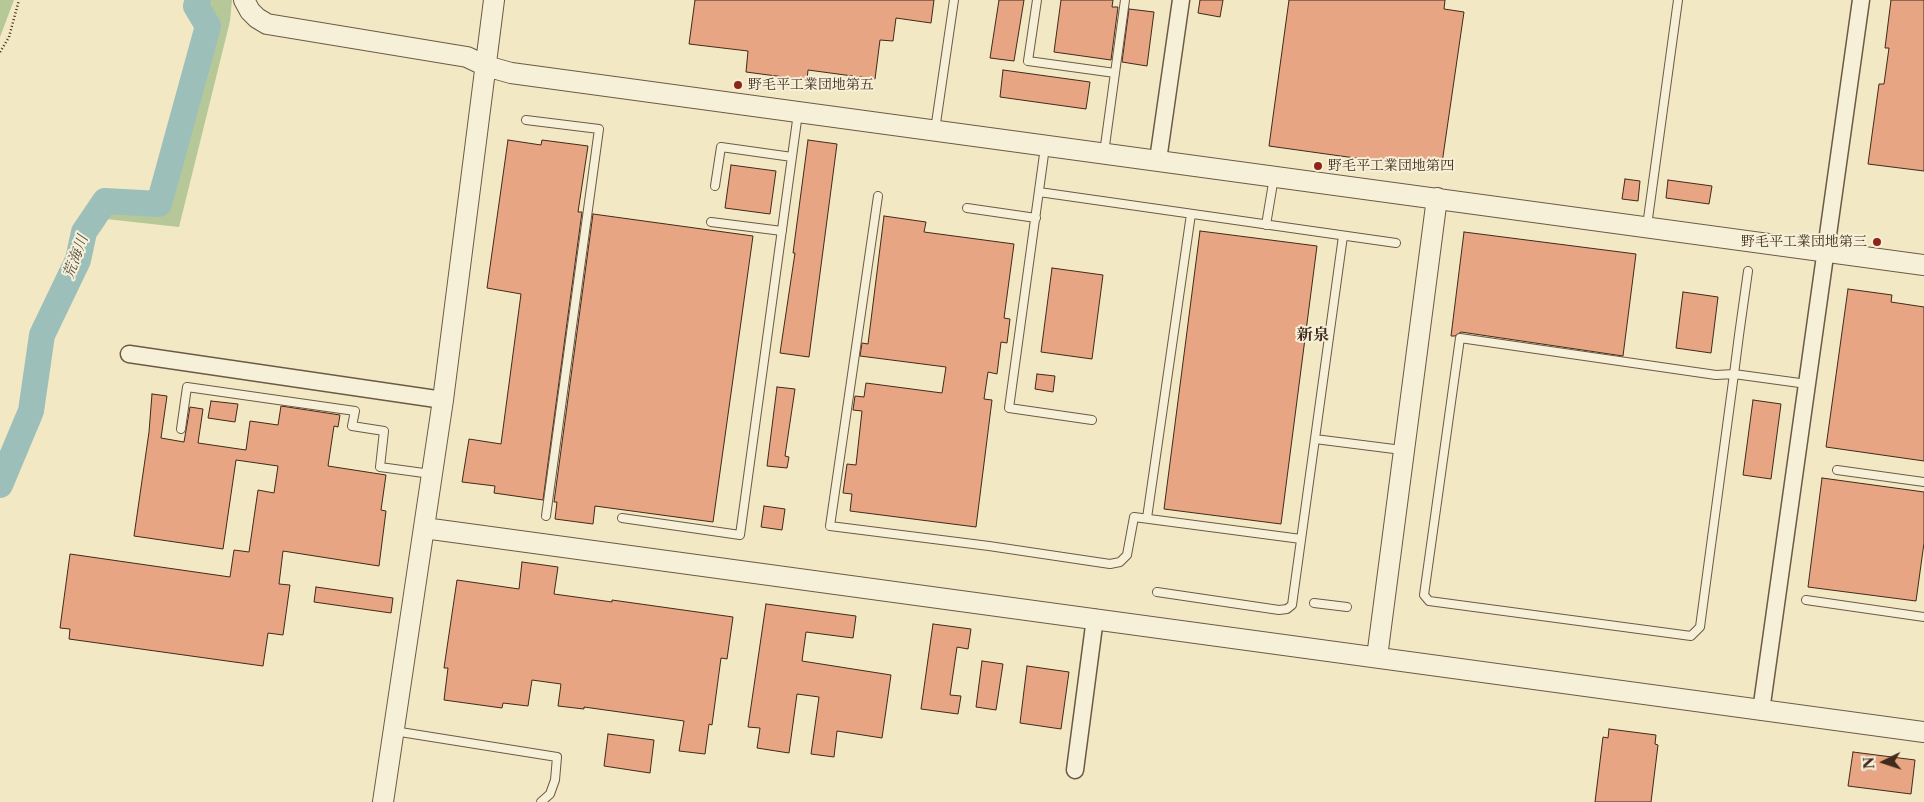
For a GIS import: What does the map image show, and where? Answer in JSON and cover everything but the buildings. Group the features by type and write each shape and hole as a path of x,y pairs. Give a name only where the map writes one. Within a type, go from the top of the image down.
{"street":[{"path":"244,0 250,11 267,24 467,57 486,66 510,73 1924,265"},
{"path":"383,802 443,400 494,0"},
{"path":"1158,160 1181,0"},
{"path":"1761,711 1861,0"},
{"path":"1377,658 1437,198"},
{"path":"129,354 443,400"},
{"path":"424,528 1924,732"},
{"path":"1075,770 1095,618"}],"lane":[{"path":"935,130 954,0"},
{"path":"1037,0 1028,61 1115,73"},
{"path":"1104,153 1125,0"},
{"path":"1647,227 1678,0"},
{"path":"622,518 740,535 798,111"},
{"path":"526,120 598,129 546,516"},
{"path":"1046,145 1009,408 1092,420"},
{"path":"715,186 721,147 792,157"},
{"path":"1266,225 1274,176"},
{"path":"1039,192 1396,243"},
{"path":"878,196 830,526 989,546 1110,564 1120,562 1127,555 1134,517 1301,538"},
{"path":"967,208 1036,218"},
{"path":"1147,518 1191,214"},
{"path":"711,222 782,231"},
{"path":"1157,592 1279,610 1287,609 1292,604 1343,236"},
{"path":"1748,271 1734,374 1700,627 1691,636 1429,601 1424,595 1460,338 1716,375 1734,374 1806,384"},
{"path":"181,429 187,387 354,411 352,426 384,431 380,467 432,474"},
{"path":"1315,439 1404,450"},
{"path":"1838,470 1924,482"},
{"path":"1806,600 1924,616"},
{"path":"1314,603 1346,607"},
{"path":"394,731 557,757 556,780 550,794 540,802"}],"path":[{"path":"0,52 9,37 19,0"}],"green space":[{"path":"0,0 14,0 0,37"},
{"path":"203,0 232,0 230,21 179,227 106,219 110,208 164,209 213,25 202,4"}],"waterway":[{"name":"荒海川","path":"0,485 31,411 42,335 78,260 84,232 105,201 159,204 208,26 196,6 198,0"}],"place":[{"name":"野毛平工業団地第五","path":"738,85"},
{"name":"野毛平工業団地第四","path":"1318,166"},
{"name":"野毛平工業団地第三","path":"1877,242"}],"district":[{"name":"新泉","path":"1313,335"}]}
